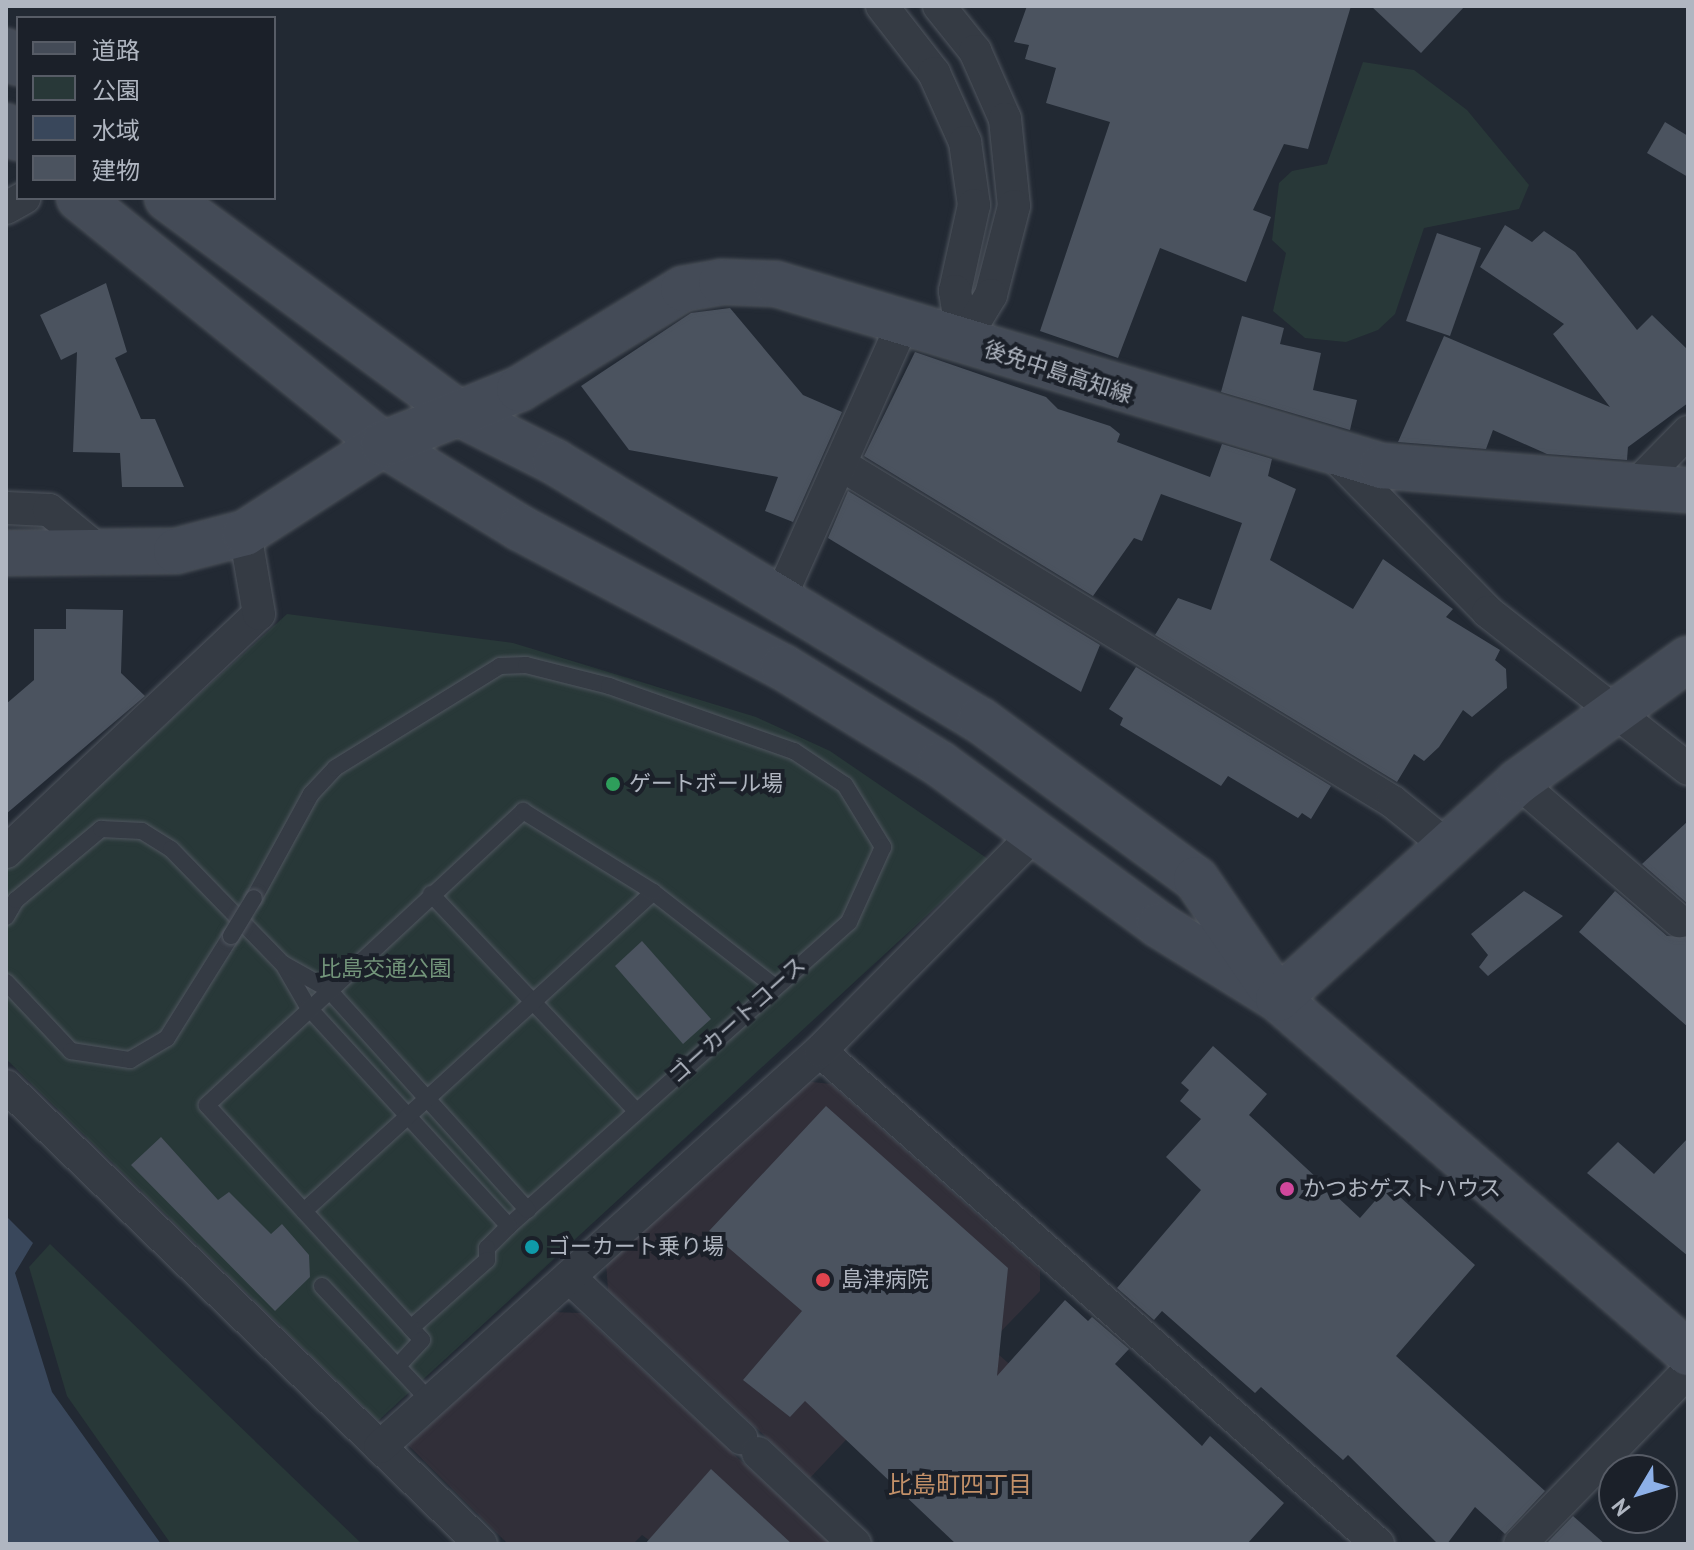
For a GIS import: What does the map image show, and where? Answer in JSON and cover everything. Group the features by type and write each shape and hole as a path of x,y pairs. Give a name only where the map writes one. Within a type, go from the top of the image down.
{"main road":[{"path":"81,200 383,444 520,528 783,667 1037,832 1159,925 1278,999 1688,1353"},
{"path":"170,200 460,414 555,462 980,720 1196,879 1278,999"},
{"name":"後免中島高知線","path":"6,553 176,551 245,533 383,444 519,389 683,289 776,284 1333,454 1382,466 1688,490"},
{"path":"1278,999 1518,782 1612,711 1688,659"}],"street":[{"path":"882,6 934,73 965,142 974,205 955,291 963,341"},
{"path":"939,6 975,51 1005,119 1014,206 991,295 963,341"},
{"path":"780,598 903,323"},
{"path":"1635,486 1688,432"},
{"path":"1333,454 1424,555 1612,711 1688,769"},
{"path":"840,464 1393,802 1446,845"},
{"path":"6,508 49,510 98,550"},
{"path":"7,850 259,614 245,533"},
{"path":"1518,782 1679,921"},
{"path":"380,1447 820,1051 1037,832"},
{"path":"820,1051 1378,1544"},
{"path":"6,1086 481,1544"},
{"path":"569,1277 855,1544"},
{"path":"1520,1544 1688,1371"}],"lane":[{"name":"ゴーカートコース","path":"6,982 71,1051 89,1060 130,1060 167,1038 254,898 311,794 335,768 500,666 526,665 609,686 794,751 845,785 871,818 883,847 872,881 849,922 509,1226 487,1248 487,1260 411,1328"},
{"path":"398,1366 422,1340 207,1105 308,1007 523,811 653,892 775,987"},
{"path":"6,917 83,841 121,826 171,849 283,964 308,1007 509,1226"},
{"path":"304,1211 653,892"},
{"path":"431,894 636,1111"},
{"path":"283,964 328,989 528,1210"},
{"path":"322,1286 431,1402"}],"shaded area":[{"name":"島津病院","path":"803,1081 831,1084 1040,1270 1040,1291 988,1345 1071,1419 909,1373 810,1478 608,1290 606,1263"},
{"path":"553,1312 581,1313 831,1544 654,1544 642,1535 633,1544 508,1544 408,1445"}],"green space":[{"path":"1363,62 1414,70 1467,110 1529,185 1519,209 1424,228 1395,314 1378,330 1346,342 1305,338 1273,311 1286,253 1272,240 1279,183 1292,171 1327,164"},
{"name":"比島交通公園","path":"287,614 513,643 756,717 830,751 988,859 378,1421 6,1059 6,870"},
{"path":"50,1244 362,1544 171,1544 67,1396 29,1267"}],"water":[{"path":"6,1216 33,1243 15,1273 52,1392 161,1544 6,1544"}],"building":[{"path":"1027,6 1351,6 1308,149 1284,144 1253,210 1271,217 1246,282 1160,248 1118,358 1040,331 1110,122 1046,103 1056,68 1025,59 1029,45 1014,42"},
{"path":"1371,6 1465,6 1421,53"},
{"path":"1665,122 1688,136 1688,177 1647,153"},
{"path":"1505,225 1532,242 1544,231 1575,252 1637,330 1652,315 1688,350 1688,403 1628,447 1627,460 1547,454 1493,430 1486,449 1398,442 1444,336 1610,407 1553,334 1564,324 1480,267"},
{"path":"1437,233 1481,248 1450,336 1406,321"},
{"path":"106,283 127,352 115,358 141,419 155,419 184,487 122,487 120,453 73,452 77,352 61,360 40,315"},
{"path":"730,308 803,395 842,412 793,522 765,511 778,477 629,450 581,386 691,313"},
{"path":"1242,316 1284,328 1280,344 1321,353 1313,390 1357,400 1350,430 1221,392"},
{"path":"915,352 1046,397 1058,409 1110,426 1120,434 1117,442 1210,477 1222,444 1272,459 1268,476 1296,489 1270,560 1353,609 1383,559 1453,609 1446,617 1500,650 1495,660 1506,669 1507,688 1472,717 1463,710 1439,747 1424,761 1414,754 1397,782 1155,635 1178,598 1211,610 1242,523 1161,494 1142,541 1134,538 1093,596 864,456"},
{"path":"848,491 1100,645 1081,692 828,538"},
{"path":"66,609 123,610 121,673 145,696 6,814 6,704 34,680 34,629 66,629"},
{"path":"1136,667 1331,786 1311,819 1302,813 1298,818 1228,776 1221,786 1120,725 1123,718 1109,709"},
{"path":"1688,821 1688,904 1642,864"},
{"path":"1524,891 1563,916 1488,976 1479,967 1488,955 1471,934"},
{"path":"1615,891 1667,936 1688,937 1688,1027 1579,932"},
{"path":"642,941 711,1019 683,1044 615,966"},
{"path":"1213,1046 1267,1094 1249,1115 1360,1218 1388,1186 1475,1265 1396,1356 1545,1491 1505,1534 1475,1507 1447,1544 1438,1544 1348,1455 1343,1460 1261,1387 1255,1393 1162,1311 1154,1320 1117,1288 1201,1190 1166,1157 1201,1119 1180,1101 1189,1090 1181,1083"},
{"path":"826,1106 1008,1268 997,1376 1065,1300 1088,1321 1092,1317 1129,1349 1115,1364 1202,1446 1210,1436 1284,1503 1247,1544 956,1544 805,1401 790,1417 743,1380 802,1311 709,1231"},
{"path":"161,1137 218,1200 229,1192 271,1234 282,1224 309,1255 310,1277 275,1311 131,1165"},
{"path":"1688,1138 1688,1256 1587,1173 1618,1142 1654,1174"},
{"path":"711,1469 792,1544 645,1544"},
{"path":"1573,1516 1605,1544 1546,1544"}],"place":[{"name":"ゲートボール場","path":"613,784"},
{"name":"かつおゲストハウス","path":"1287,1189"},
{"name":"ゴーカート乗り場","path":"532,1247"},
{"name":"島津病院","path":"823,1280"}],"district":[{"name":"比島町四丁目","path":"960,1485"}]}
